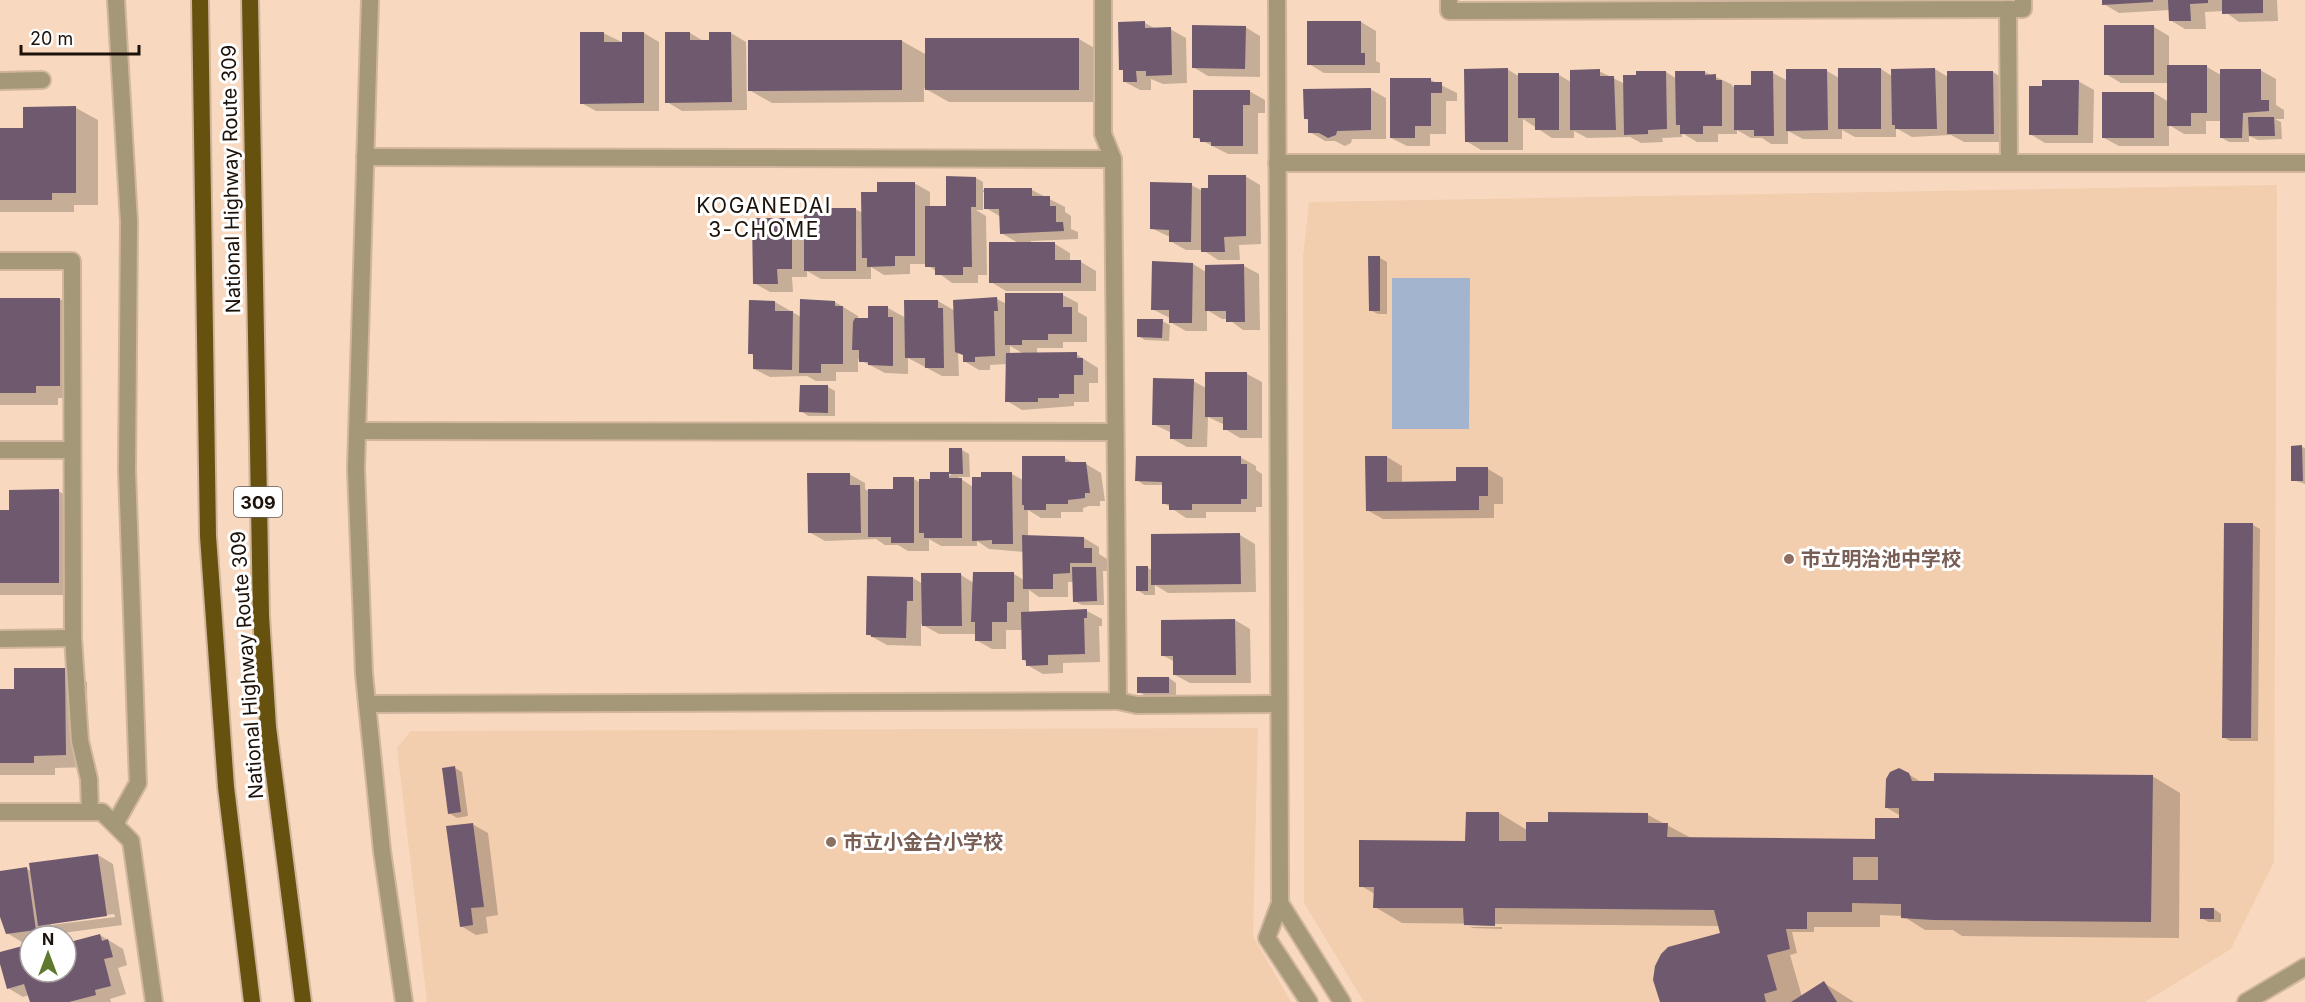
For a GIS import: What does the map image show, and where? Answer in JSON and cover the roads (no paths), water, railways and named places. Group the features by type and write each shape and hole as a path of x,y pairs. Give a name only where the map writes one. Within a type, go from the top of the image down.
{"highway":[{"name":"National Highway Route 309","path":"200,0 208,536 226,787 252,1002"},
{"name":"National Highway Route 309","path":"250,0 261,616 268,728 303,1002"}],"street":[{"path":"115,824 138,783 127,471 129,222 117,0"},
{"path":"370,0 356,470 367,704 382,850 404,1002"},
{"path":"1103,0 1103,134 1113,159 1118,700"},
{"path":"1277,0 1280,903 1267,938 1309,1002"},
{"path":"1449,0 1449,11 1738,5 2023,9 2023,0"},
{"path":"2008,9 2009,163"},
{"path":"0,81 42,80"},
{"path":"365,158 1113,159"},
{"path":"1277,163 2305,163"},
{"path":"0,261 72,261 73,638 80,741 89,779 90,812"},
{"path":"357,431 1115,432"},
{"path":"0,450 71,450"},
{"path":"0,639 73,638"},
{"path":"367,704 1118,700 1137,705 1279,704"},
{"path":"0,812 102,812 131,841 154,1002"},
{"path":"1280,903 1342,1002"},
{"path":"2246,1002 2305,967"}],"water":[{"path":"1392,278 1470,278 1469,429 1392,429"}],"place":[{"name":"市立明治池中学校","path":"1789,559"},
{"name":"市立小金台小学校","path":"831,842"}],"district":[{"name":"KOGANEDAI 3-CHOME","path":"764,217"}]}
